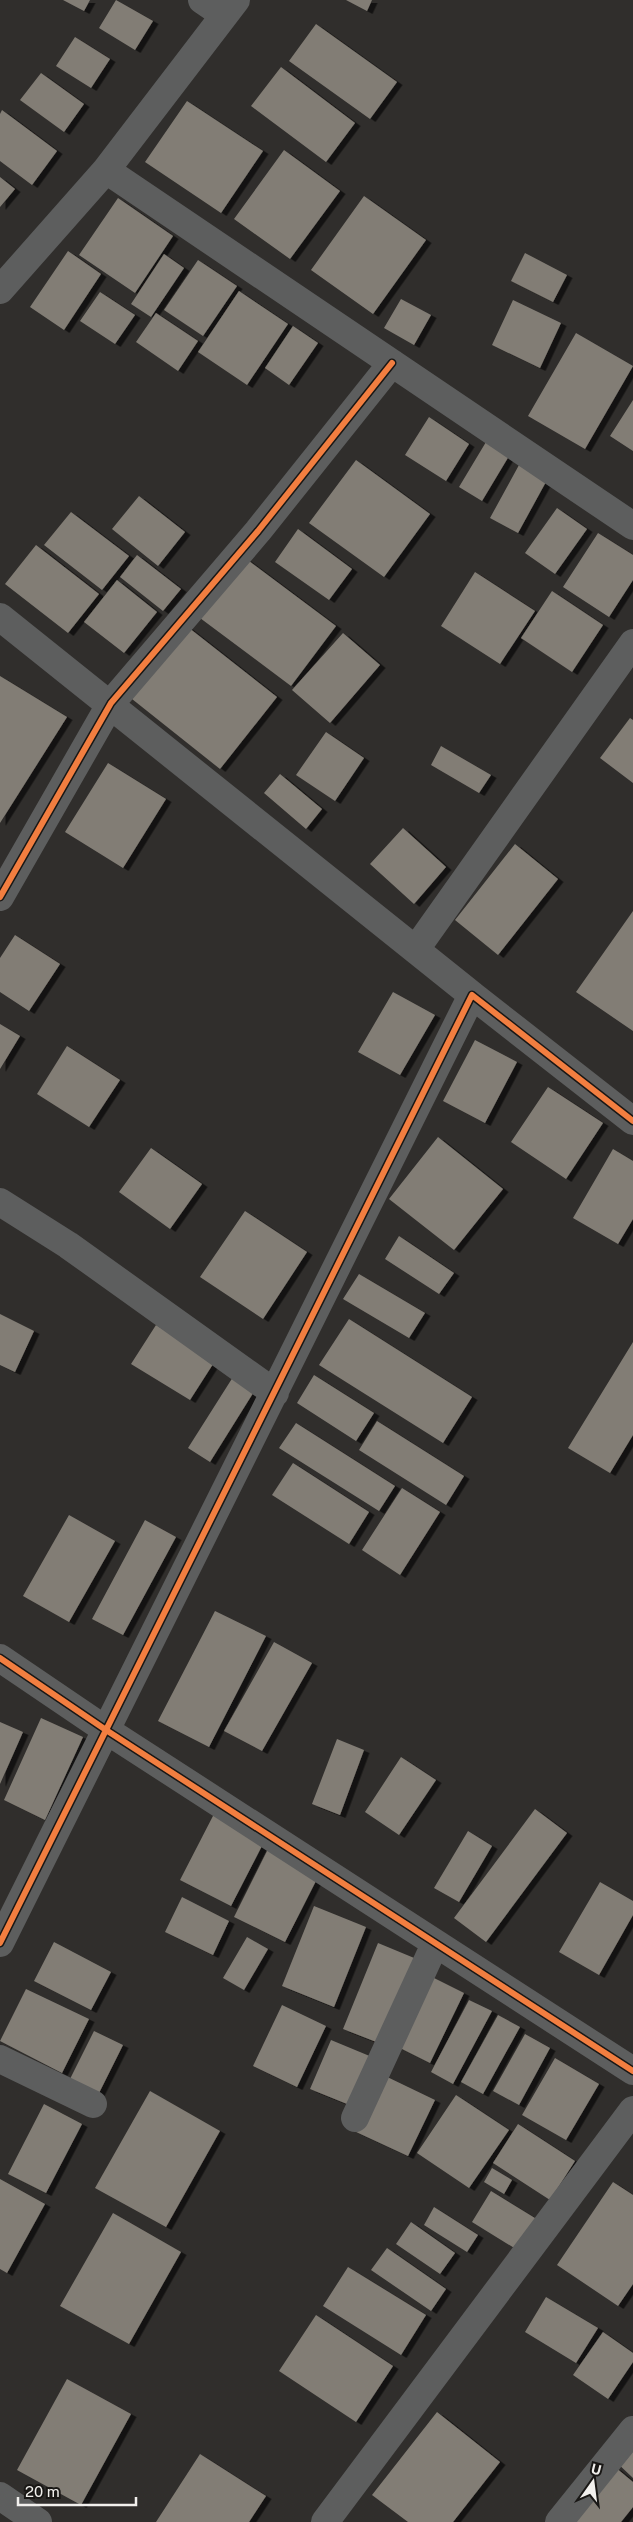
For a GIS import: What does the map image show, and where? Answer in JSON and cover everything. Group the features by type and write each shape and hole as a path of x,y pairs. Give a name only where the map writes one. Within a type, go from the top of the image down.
{"street":[{"path":"0,290 106,170 230,8 202,0"},
{"path":"106,170 633,526"},
{"path":"0,897 111,703 258,531 392,364"},
{"path":"0,617 111,703 472,995 633,1121"},
{"path":"416,949 633,642"},
{"path":"0,1943 472,995"},
{"path":"0,1202 68,1245 275,1393"},
{"path":"0,1658 106,1730 633,2071"},
{"path":"355,2118 435,1944"},
{"path":"0,2059 93,2104"},
{"path":"325,2522 633,2110"},
{"path":"558,2522 633,2430"},
{"path":"0,2496 38,2522"}],"building":[{"path":"63,0 90,0 84,11"},
{"path":"116,0 153,21 135,50 99,28"},
{"path":"346,0 372,0 367,11"},
{"path":"316,24 397,82 370,119 289,61"},
{"path":"75,37 110,59 91,88 56,66"},
{"path":"281,67 355,123 326,162 251,106"},
{"path":"41,73 84,104 64,132 20,100"},
{"path":"187,101 263,151 221,213 145,162"},
{"path":"2,110 57,151 32,185 0,161 0,114"},
{"path":"284,150 340,191 290,259 234,219"},
{"path":"0,177 15,189 0,207"},
{"path":"364,196 426,240 373,314 311,270"},
{"path":"118,198 173,236 135,293 79,255"},
{"path":"68,251 101,274 64,330 30,307"},
{"path":"525,253 567,275 553,302 511,281"},
{"path":"164,254 184,268 151,317 131,304"},
{"path":"198,260 237,286 203,336 164,310"},
{"path":"239,291 288,324 247,385 198,352"},
{"path":"100,292 135,315 115,344 80,321"},
{"path":"401,299 431,315 414,345 384,328"},
{"path":"513,300 561,323 540,368 492,345"},
{"path":"156,313 198,341 178,371 136,342"},
{"path":"293,326 318,343 289,385 265,368"},
{"path":"576,333 633,366 585,449 528,416"},
{"path":"633,400 633,451 610,436"},
{"path":"429,417 469,444 446,481 405,455"},
{"path":"486,442 509,456 482,501 459,487"},
{"path":"356,460 430,514 384,577 309,523"},
{"path":"519,465 547,480 518,533 490,518"},
{"path":"139,496 185,532 158,566 112,529"},
{"path":"557,508 587,529 555,574 525,553"},
{"path":"71,512 129,556 102,590 44,545"},
{"path":"298,529 352,569 329,600 275,562"},
{"path":"598,533 633,555 633,580 609,617 563,587"},
{"path":"36,545 99,594 68,633 5,584"},
{"path":"137,555 181,589 163,611 120,577"},
{"path":"245,558 336,626 291,686 200,618"},
{"path":"475,572 535,611 500,664 441,626"},
{"path":"117,580 157,612 124,653 84,622"},
{"path":"552,591 603,625 572,672 521,638"},
{"path":"184,624 277,697 220,769 127,695"},
{"path":"343,633 380,665 330,723 292,690"},
{"path":"0,676 67,717 0,823"},
{"path":"630,718 633,720 633,783 600,758"},
{"path":"326,732 364,758 335,801 296,775"},
{"path":"441,746 491,775 479,793 431,765"},
{"path":"108,763 166,799 123,868 65,832"},
{"path":"280,774 322,809 306,829 264,793"},
{"path":"403,828 446,867 414,904 370,864"},
{"path":"515,844 558,879 498,955 455,920"},
{"path":"633,911 633,1031 576,992"},
{"path":"15,935 60,964 29,1011 0,992 0,958"},
{"path":"393,992 435,1015 400,1075 358,1052"},
{"path":"0,1024 20,1036 0,1069"},
{"path":"475,1040 517,1062 485,1123 443,1101"},
{"path":"67,1046 120,1080 89,1127 37,1094"},
{"path":"548,1087 603,1123 566,1179 511,1142"},
{"path":"438,1137 503,1189 454,1250 389,1199"},
{"path":"151,1148 202,1184 170,1229 119,1192"},
{"path":"613,1149 633,1161 633,1219 618,1244 573,1218"},
{"path":"245,1211 307,1252 263,1319 200,1277"},
{"path":"399,1236 454,1273 439,1294 385,1259"},
{"path":"359,1274 425,1313 409,1338 343,1299"},
{"path":"0,1314 34,1331 15,1372 0,1365"},
{"path":"349,1319 472,1397 443,1443 319,1365"},
{"path":"156,1325 215,1361 190,1400 131,1364"},
{"path":"633,1342 633,1435 610,1473 568,1448"},
{"path":"314,1375 374,1413 356,1441 297,1403"},
{"path":"233,1377 255,1390 210,1462 188,1448"},
{"path":"377,1421 464,1476 446,1505 359,1450"},
{"path":"296,1423 395,1486 379,1511 279,1448"},
{"path":"293,1463 369,1512 349,1544 272,1495"},
{"path":"402,1488 440,1512 400,1575 362,1550"},
{"path":"69,1515 115,1541 69,1622 23,1596"},
{"path":"145,1520 176,1537 123,1635 92,1619"},
{"path":"215,1611 266,1636 209,1747 158,1721"},
{"path":"274,1642 312,1663 262,1751 224,1731"},
{"path":"41,1718 83,1737 45,1820 4,1800"},
{"path":"0,1722 23,1732 0,1784"},
{"path":"337,1739 364,1750 340,1815 312,1804"},
{"path":"401,1757 436,1780 399,1835 365,1812"},
{"path":"535,1809 567,1833 486,1942 454,1918"},
{"path":"214,1814 265,1840 231,1906 180,1880"},
{"path":"468,1831 492,1846 459,1902 434,1888"},
{"path":"268,1849 319,1875 285,1942 234,1917"},
{"path":"600,1882 633,1901 633,1915 599,1975 559,1952"},
{"path":"182,1897 229,1921 213,1955 165,1932"},
{"path":"314,1906 366,1927 334,2007 282,1986"},
{"path":"247,1937 268,1949 244,1990 223,1978"},
{"path":"54,1942 111,1972 91,2010 34,1981"},
{"path":"378,1943 419,1960 384,2045 343,2029"},
{"path":"432,1977 464,1993 430,2063 398,2047"},
{"path":"26,1989 89,2019 62,2073 0,2041"},
{"path":"469,2000 492,2011 453,2084 431,2072"},
{"path":"282,2005 326,2026 297,2087 253,2066"},
{"path":"498,2015 520,2027 483,2094 461,2082"},
{"path":"94,2031 123,2045 99,2093 70,2079"},
{"path":"525,2034 550,2048 519,2105 493,2091"},
{"path":"331,2040 372,2057 352,2106 310,2089"},
{"path":"555,2058 599,2084 566,2140 522,2115"},
{"path":"381,2074 435,2100 408,2156 354,2131"},
{"path":"150,2091 220,2131 166,2227 95,2188"},
{"path":"456,2095 509,2130 469,2188 417,2153"},
{"path":"44,2104 82,2124 46,2193 8,2174"},
{"path":"518,2124 575,2161 550,2200 493,2163"},
{"path":"492,2168 512,2180 504,2194 484,2182"},
{"path":"0,2179 45,2204 7,2273 0,2269"},
{"path":"613,2182 633,2195 633,2284 618,2306 557,2265"},
{"path":"491,2191 543,2223 524,2254 472,2222"},
{"path":"434,2207 478,2235 467,2252 424,2225"},
{"path":"113,2213 181,2252 129,2344 60,2306"},
{"path":"411,2222 455,2253 440,2274 396,2244"},
{"path":"387,2248 446,2289 431,2311 371,2270"},
{"path":"348,2267 426,2315 401,2355 323,2306"},
{"path":"546,2297 598,2328 576,2363 525,2332"},
{"path":"316,2315 393,2366 356,2422 279,2371"},
{"path":"603,2332 633,2353 633,2362 608,2399 573,2375"},
{"path":"67,2379 131,2414 81,2505 17,2470"},
{"path":"437,2412 500,2462 453,2522 408,2522 372,2495"},
{"path":"633,2439 633,2478 614,2460"},
{"path":"200,2454 266,2496 249,2522 156,2522"},
{"path":"615,2467 633,2482 633,2507 621,2522 570,2522"}],"cycle path":[{"path":"0,897 111,703 258,531 392,363"},
{"path":"0,1943 472,995 633,1121"},
{"path":"0,1658 106,1730 633,2071"}]}
